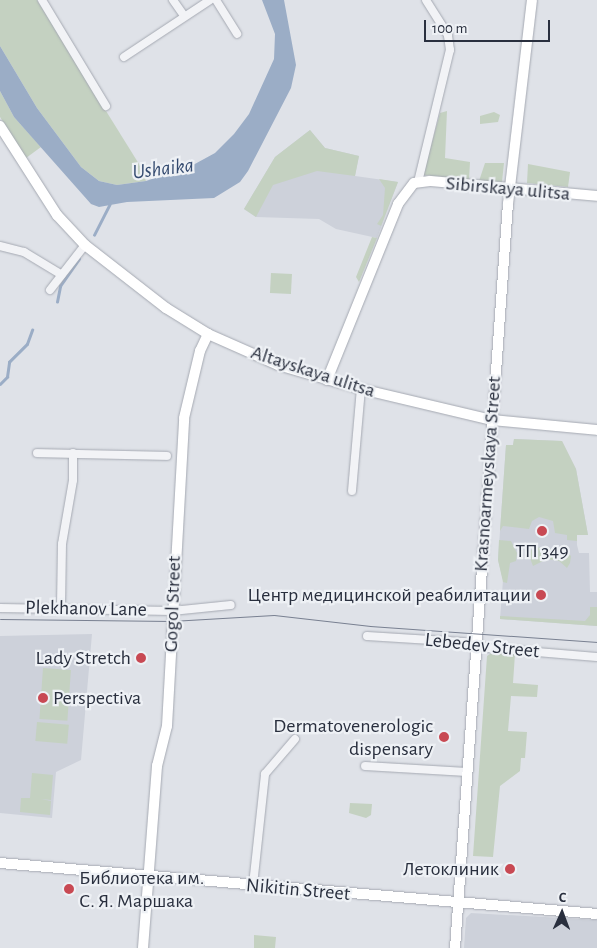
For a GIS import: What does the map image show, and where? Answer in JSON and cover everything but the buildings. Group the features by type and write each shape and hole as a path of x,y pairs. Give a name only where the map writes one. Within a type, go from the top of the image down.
{"main road":[{"name":"Krasnoarmeyskaya Street","path":"455,948 509,191 532,0"},
{"name":"Altayskaya ulitsa","path":"0,126 57,215 85,245 166,308 208,334 278,365 361,389 492,420 597,430"},
{"name":"Sibirskaya ulitsa","path":"418,182 509,191 597,196"},
{"path":"327,380 398,204 406,190 418,182"},
{"name":"Gogol Street","path":"143,948 157,766 167,726 184,418 200,351 208,334"},
{"name":"Nikitin Street","path":"0,863 458,904 597,914"}],"street":[{"path":"42,0 106,106"},
{"path":"174,0 184,16"},
{"path":"124,57 210,0"},
{"path":"216,0 237,34"},
{"path":"418,182 450,50 448,35 426,0"},
{"path":"50,290 85,245"},
{"path":"0,246 24,252 62,275"},
{"path":"352,491 361,389"},
{"path":"37,453 167,456"},
{"path":"61,607 62,544 73,480 73,453"},
{"path":"172,611 231,605"},
{"name":"Plekhanov Lane","path":"0,608 61,607 172,611"},
{"name":"Lebedev Street","path":"367,636 597,657"},
{"path":"253,885 265,774 295,739"},
{"path":"365,766 467,772"}],"shaded area":[{"path":"310,130 325,148 359,156 355,176 398,182 377,238 336,229 319,219 256,217 244,209 275,157"},
{"path":"514,439 562,441 576,469 588,535 577,535 577,545 579,553 589,553 590,592 597,592 597,626 500,619 503,580 498,560 506,445 513,445"},
{"name":"Perspectiva","path":"92,634 81,760 56,772 52,818 0,813 0,636"},
{"path":"471,913 597,920 597,948 464,948 466,918"}],"green space":[{"path":"0,0 37,0 139,164 146,181 117,185 99,181 81,167 37,108 0,46"},
{"path":"0,91 14,117 41,147 26,158 0,117"},
{"path":"447,111 445,158 470,162 469,180 423,175 440,113"},
{"path":"494,112 500,115 498,122 480,124 480,116"},
{"path":"310,130 325,148 359,156 355,176 317,171 273,185 256,217 244,209 275,157"},
{"path":"485,163 504,163 502,182 479,181"},
{"path":"528,164 570,172 568,187 527,183"},
{"path":"379,179 398,182 381,226 377,224 383,215 385,188"},
{"path":"372,237 377,238 359,282 356,277"},
{"path":"271,273 292,274 291,294 270,293"},
{"path":"514,439 562,441 576,469 588,535 577,535 577,541 567,540 567,535 555,533 553,521 539,517 532,521 529,529 503,526 500,531 506,445 513,445"},
{"path":"499,540 511,541 517,553 516,561 510,563 507,583 503,582 498,560"},
{"path":"535,547 566,551 571,556 570,563 567,568 559,561 547,559 533,566 528,553"},
{"path":"590,607 597,607 597,626 500,619 500,616 585,621 590,615"},
{"path":"493,652 515,654 513,683 538,685 537,697 511,696 508,731 527,732 525,758 521,758 520,771 500,786 493,857 473,856 487,656"},
{"path":"43,668 71,670 67,721 39,719"},
{"path":"37,722 69,725 67,744 35,741"},
{"path":"32,773 53,775 51,800 41,799 51,801 50,815 20,812 21,798 30,798"},
{"path":"350,803 372,804 371,815 366,818 349,813"},
{"path":"254,935 276,937 275,948 254,948"}],"water":[{"path":"262,0 284,0 296,65 291,88 248,171 240,182 214,198 127,202 99,207 91,204 14,117 0,91 0,46 37,108 81,167 99,181 117,185 146,181 193,165 215,153 234,134 249,114 274,59 275,34"}],"waterway":[{"path":"94,235 109,205"},
{"path":"57,302 60,286 79,259"},
{"path":"0,384 7,377 9,362 27,344 32,330"}],"tram line":[{"path":"0,619 171,621 274,615 370,626 597,642"}],"place":[{"name":"ТП 349","path":"542,531"},
{"name":"Центр медицинской реабилитации","path":"541,595"},
{"name":"Lady Stretch","path":"141,658"},
{"name":"Perspectiva","path":"43,698"},
{"name":"Dermatovenerologic dispensary","path":"444,737"},
{"name":"Летоклиник","path":"510,869"},
{"name":"Библиотека им. С. Я. Маршака","path":"69,889"}],"water label":[{"name":"Ushaika","path":"163,169"}]}
